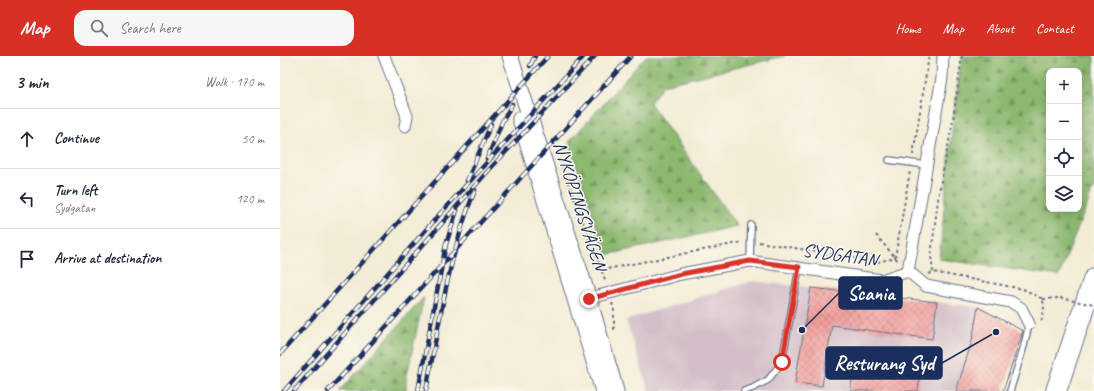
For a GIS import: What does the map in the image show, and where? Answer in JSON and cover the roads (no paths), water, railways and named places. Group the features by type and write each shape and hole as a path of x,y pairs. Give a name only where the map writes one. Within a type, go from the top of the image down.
{"highway":[{"path":"1056,391 1094,278"}],"main road":[{"name":"NYKÖPINGSVÄGEN","path":"500,56 583,300 616,391"},
{"name":"NYKÖPINGSVÄGEN","path":"510,56 583,300 603,391"}],"street":[{"path":"384,56 407,116 405,126"},
{"path":"943,56 942,78 908,271 926,286 1011,302 1021,308 1029,324"},
{"name":"SYDGATAN","path":"583,300 681,274 750,261 882,280 908,271"}],"lane":[{"path":"889,160 927,165"},
{"path":"750,261 751,225"},
{"path":"744,391 768,380 782,362 799,267"},
{"path":"1010,391 1029,324"}],"railway":[{"path":"530,66 535,56"},
{"path":"280,354 548,56"},
{"path":"284,391 439,215 584,56"},
{"path":"294,391 488,171 595,56"},
{"path":"328,391 631,56"},
{"path":"487,159 502,122 512,104"},
{"path":"467,181 491,124"},
{"path":"426,391 451,264 475,190"},
{"path":"418,391 446,244 457,210"}],"place":[{"name":"Scania","path":"802,330"},
{"name":"Resturang Syd","path":"996,332"}]}
